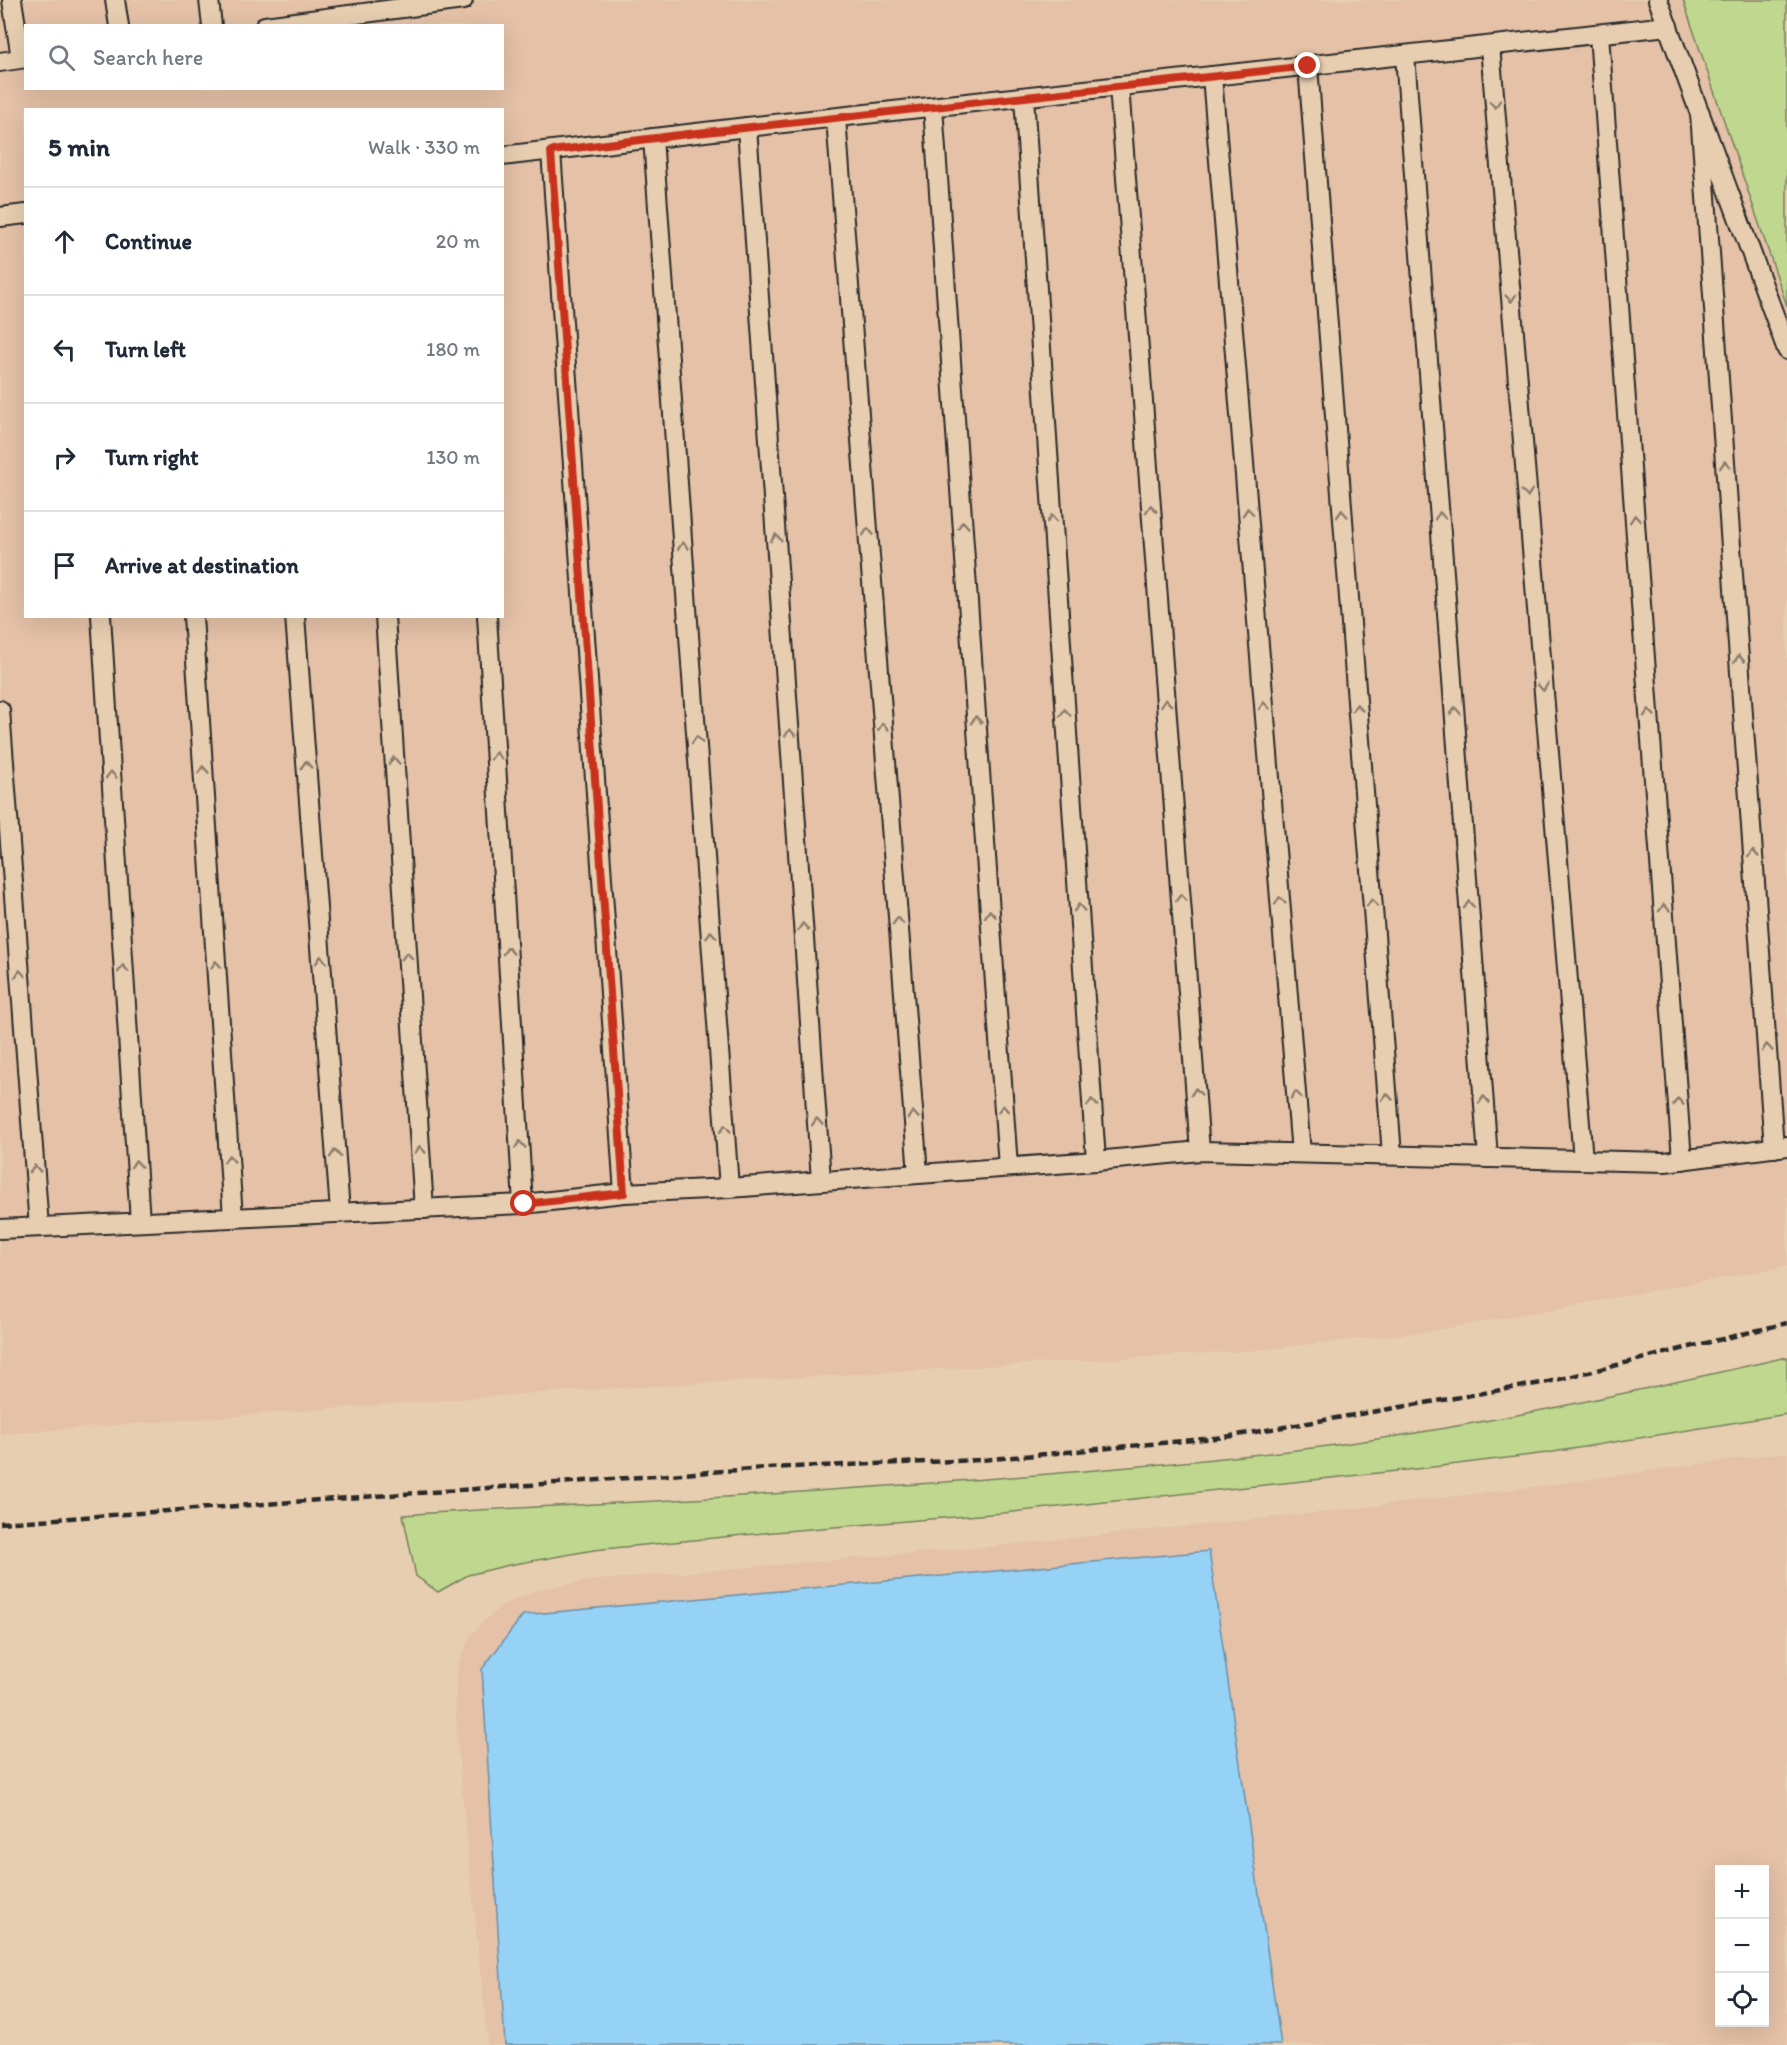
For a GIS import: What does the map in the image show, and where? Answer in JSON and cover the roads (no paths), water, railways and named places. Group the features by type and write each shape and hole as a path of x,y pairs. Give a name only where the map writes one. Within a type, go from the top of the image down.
{"lane":[{"path":"0,62 23,58 12,0"},
{"path":"115,0 119,24"},
{"path":"209,0 212,24"},
{"path":"272,24 332,8 463,0"},
{"path":"1658,0 1787,351"},
{"path":"504,156 1668,26"},
{"path":"1599,34 1682,1160"},
{"path":"1490,46 1583,1160"},
{"path":"1406,55 1488,1158"},
{"path":"1308,66 1392,1155"},
{"path":"1212,76 1301,1153"},
{"path":"1119,86 1200,1150"},
{"path":"1024,97 1096,1161"},
{"path":"933,107 1008,1167"},
{"path":"0,1229 524,1204 624,1193 729,1188 1096,1161 1200,1150 1665,1162 1781,1147 1700,113"},
{"path":"836,118 918,1174"},
{"path":"747,127 821,1180"},
{"path":"653,138 729,1188"},
{"path":"551,151 624,1193"},
{"path":"0,217 24,214"},
{"path":"101,618 140,1222"},
{"path":"193,618 232,1218"},
{"path":"295,618 339,1212"},
{"path":"385,618 424,1209"},
{"path":"487,618 524,1204"},
{"path":"0,710 39,1227"}],"water":[{"path":"1209,1551 1281,2045 505,2045 482,1669 523,1615"}],"railway":[{"path":"0,1523 766,1468 982,1460 1225,1437 1548,1382 1787,1323"}]}
